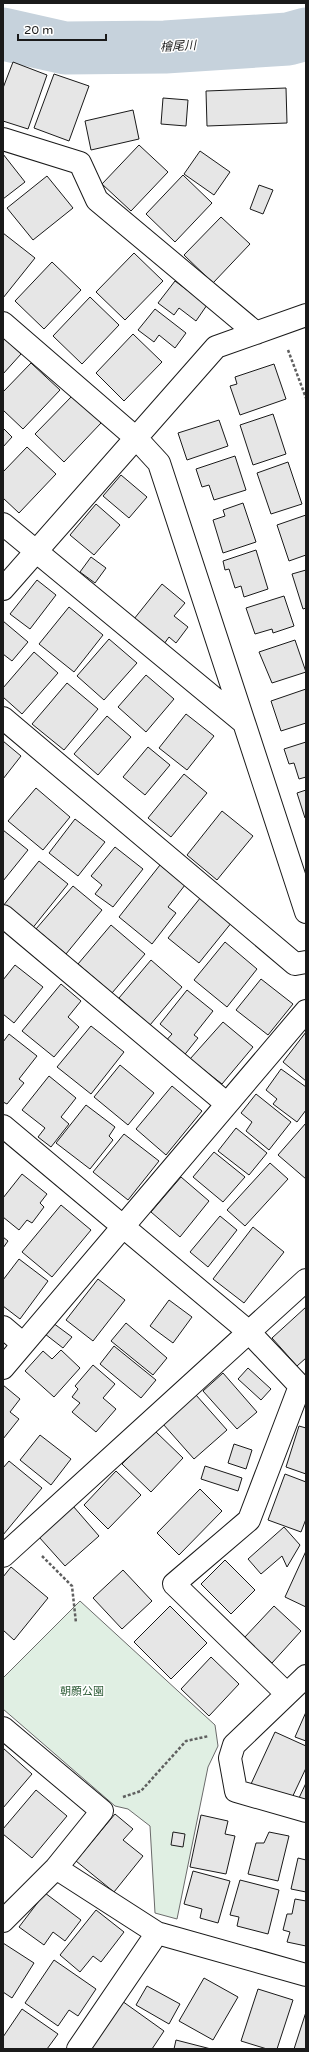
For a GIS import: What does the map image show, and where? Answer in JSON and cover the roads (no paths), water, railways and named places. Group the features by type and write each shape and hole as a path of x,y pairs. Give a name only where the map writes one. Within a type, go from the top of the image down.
{"street":[{"path":"3,139 80,163 97,200 256,333"},
{"path":"3,589 216,347 306,315"},
{"path":"3,323 136,438 159,464 243,722 305,903"},
{"path":"3,524 243,722"},
{"path":"3,718 296,964 306,962"},
{"path":"3,916 227,1104"},
{"path":"3,1368 306,1011"},
{"path":"3,1126 249,1332 300,1386 249,1520 174,1584 287,1694"},
{"path":"3,1556 306,1280"},
{"path":"3,1327 23,1344"},
{"path":"306,1676 234,1745 230,1758 236,1791 306,1811"},
{"path":"3,1728 102,1811 56,1868 3,1921"},
{"path":"56,1868 157,1933 306,1975"},
{"path":"78,2049 157,1933"}],"waterway":[{"name":"檜尾川","path":"3,34 65,48 165,47 288,39 306,34"}],"park label":[{"name":"朝顔公園","path":"82,1691"}]}
